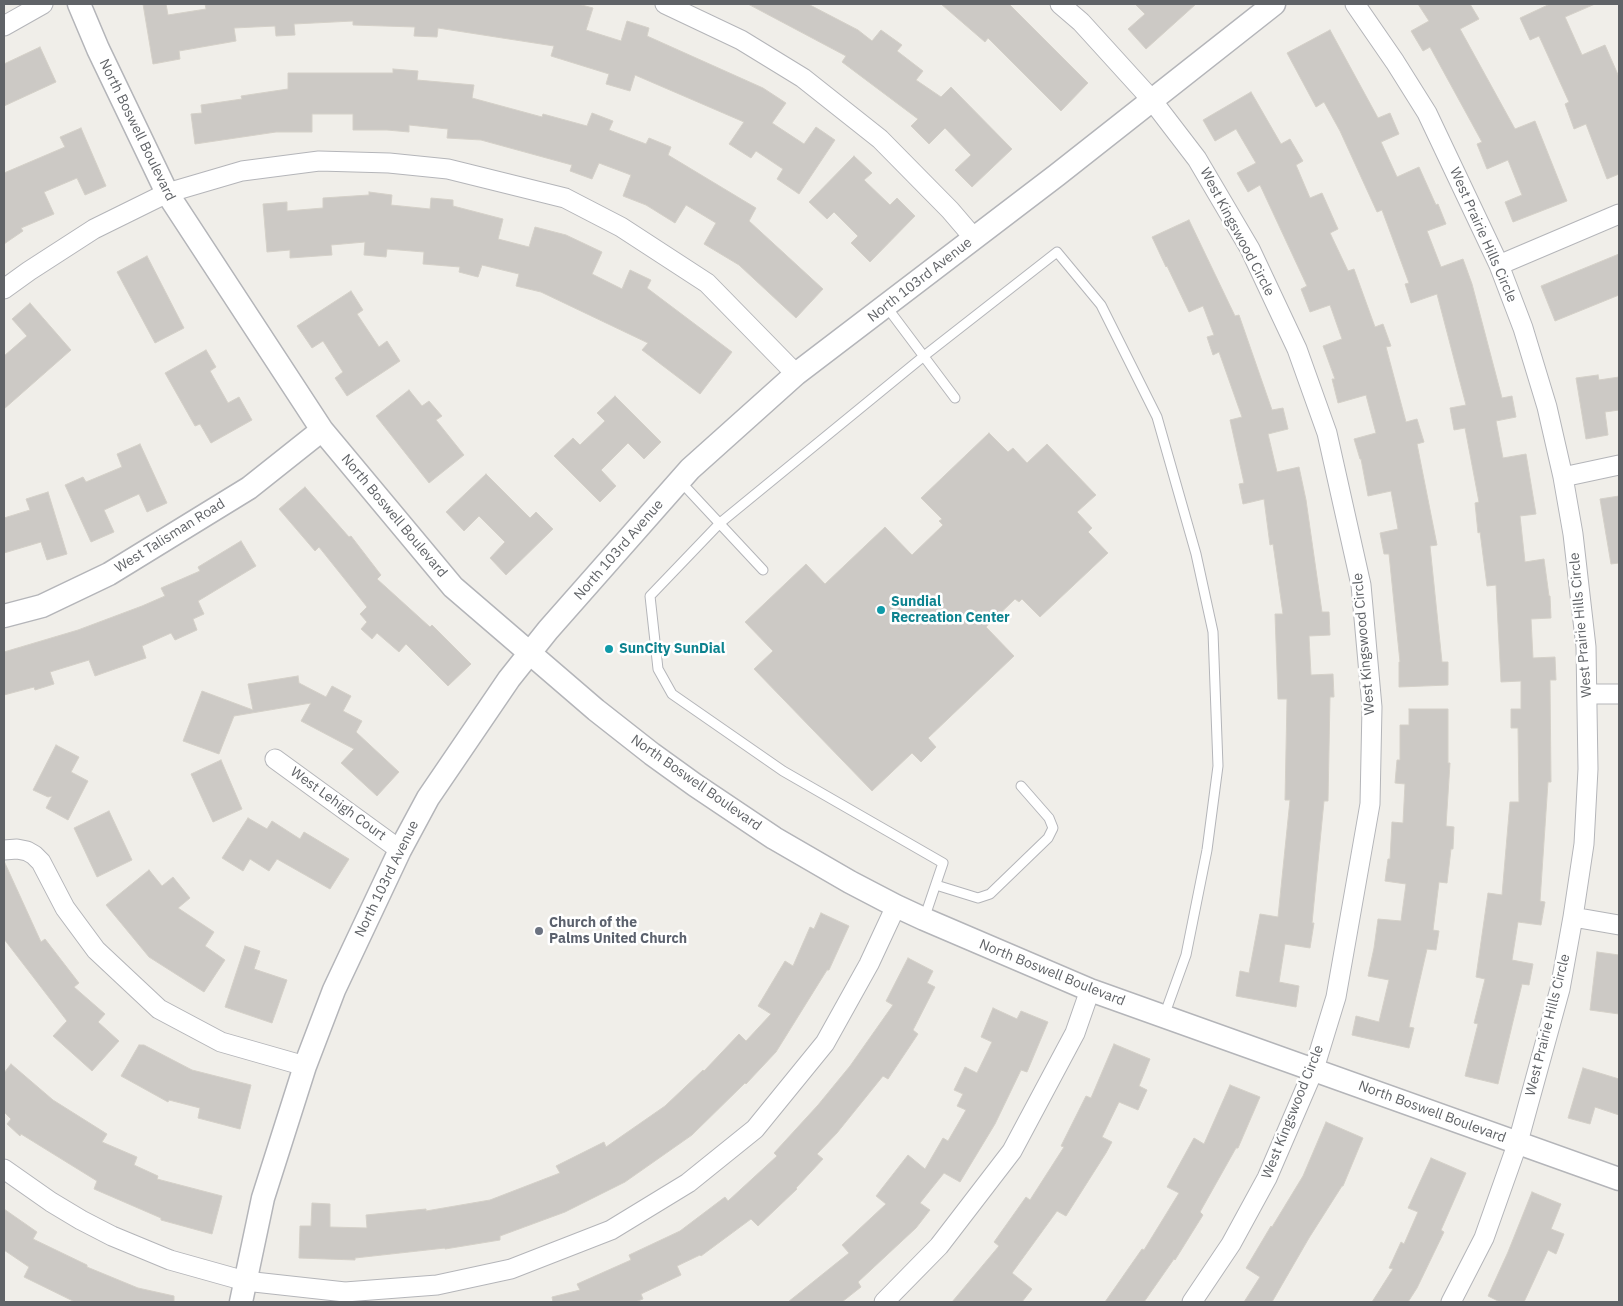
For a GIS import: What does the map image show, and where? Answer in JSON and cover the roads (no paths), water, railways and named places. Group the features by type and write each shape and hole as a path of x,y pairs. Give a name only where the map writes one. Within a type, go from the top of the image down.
{"street":[{"path":"4,26 43,4"},
{"name":"North Boswell Boulevard","path":"80,4 98,49 167,193 322,430 453,587 628,736 695,785 781,842 896,906 924,919 1090,990 1619,1179"},
{"path":"665,4 741,40 803,78 880,139 950,210 974,238"},
{"name":"West Kingswood Circle","path":"1060,4 1081,22 1151,99 1198,160 1250,250 1297,350 1327,433 1362,585 1372,707 1370,804 1336,997 1314,1069 1267,1178 1231,1244 1192,1302"},
{"name":"North 103rd Avenue","path":"243,1292 263,1198 305,1066 334,990 400,850 428,798 499,693 548,630 690,469 796,374 1057,175 1151,99 1274,4"},
{"name":"West Prairie Hills Circle","path":"1355,4 1427,113 1499,265 1526,337 1547,407 1563,477 1573,534 1586,647 1588,769 1584,844 1574,917 1560,989 1518,1142 1484,1238 1451,1302"},
{"path":"4,290 29,271 94,229 167,193 242,170 319,161 389,163 448,169 565,198 621,227 707,282 796,374"},
{"path":"1499,265 1619,214"},
{"name":"West Talisman Road","path":"4,616 42,606 109,574 249,488 322,430"},
{"path":"1563,477 1619,465"},
{"path":"1587,694 1619,694"},
{"name":"West Lehigh Court","path":"275,759 400,850"},
{"path":"4,850 17,849 34,855 40,862 65,908 96,950 159,1009 221,1042 305,1066"},
{"path":"4,1169 51,1202 112,1236 243,1292 345,1292 437,1285 511,1269 611,1230 688,1183 755,1129 825,1044 869,964 896,906"},
{"path":"1574,917 1619,925"},
{"path":"884,1302 939,1246 1012,1151 1075,1033 1090,990"}],"lane":[{"path":"924,919 943,863 783,771 672,694 658,669 650,596 720,523 924,356 1057,252 1100,305 1156,417 1196,554 1213,632 1218,766 1207,850 1186,955 1164,1016"},
{"path":"886,306 955,398"},
{"path":"679,481 763,570"},
{"path":"936,885 978,898 990,894 1048,838 1053,828 1049,818 1021,786"}],"place":[{"name":"Sundial Recreation Center","path":"881,610"},
{"name":"SunCity SunDial","path":"609,649"},
{"name":"Church of the Palms United Church","path":"539,931"}]}
